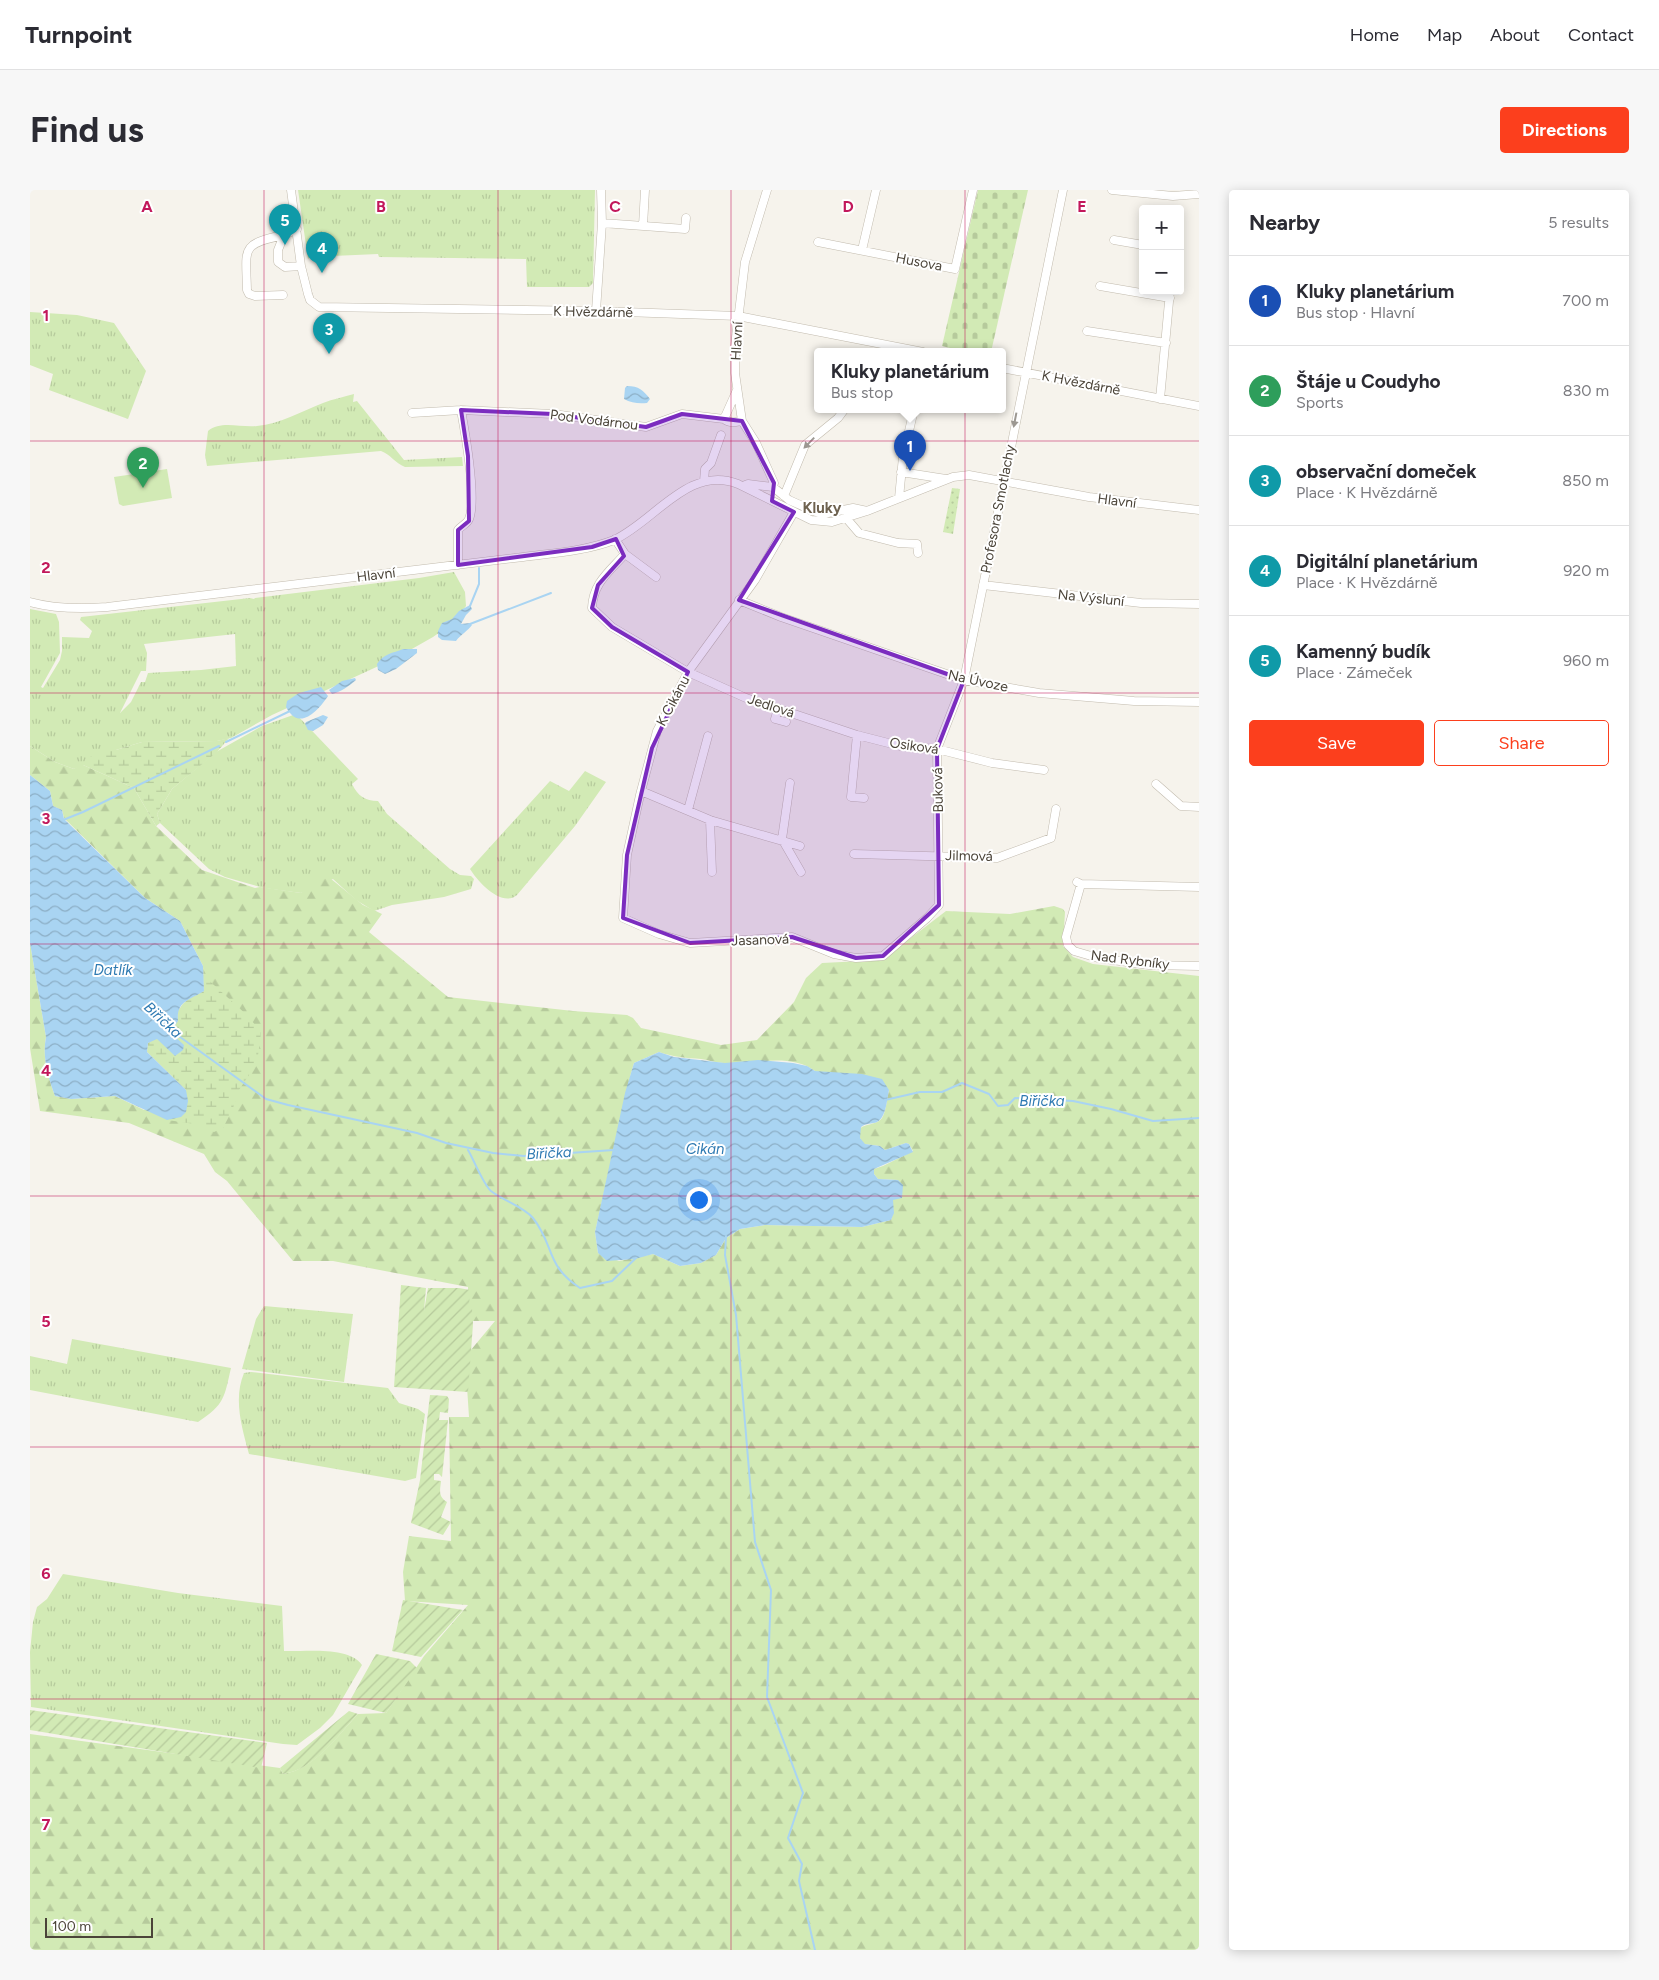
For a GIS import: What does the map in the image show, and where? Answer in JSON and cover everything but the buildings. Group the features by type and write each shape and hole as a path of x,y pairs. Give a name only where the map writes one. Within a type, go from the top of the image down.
{"street":[{"name":"K Hvězdárně","path":"291,190 301,266 310,300 319,307 596,311 738,316 902,348"},
{"path":"596,311 602,223 601,190"},
{"path":"643,226 645,190"},
{"name":"Hlavní","path":"767,190 745,262 735,346 736,390 742,421 756,443 774,483 773,488"},
{"path":"862,250 876,190"},
{"name":"Husova","path":"818,242 955,269 973,190"},
{"name":"Profesora Smotlachy","path":"964,680 1063,190"},
{"path":"1112,190 1174,196 1194,193"},
{"path":"602,223 685,229 686,218"},
{"path":"282,295 254,296 249,294 247,290 247,250 250,245 266,238 284,235 297,229"},
{"path":"284,235 278,250 278,262 285,267 301,266"},
{"path":"1114,240 1139,244"},
{"path":"1100,286 1139,291"},
{"path":"1160,399 1170,295"},
{"path":"1087,330 1166,343"},
{"path":"873,348 875,343"},
{"name":"K Hvězdárně","path":"1006,369 1199,406"},
{"path":"724,419 736,390"},
{"path":"458,565 458,530 469,519 470,508 468,456 461,410"},
{"name":"Pod Vodárnou","path":"412,413 461,410 553,414 646,427 682,414 724,419 727,422 733,423 742,421"},
{"path":"784,496 805,445 842,413"},
{"path":"898,498 901,472 912,418"},
{"path":"704,481 705,469 711,463 721,435"},
{"name":"Hlavní","path":"901,472 947,479"},
{"name":"Hlavní","path":"30,602 59,608 107,607 592,547 615,539 680,493 714,478 728,480 743,486 794,512 821,522 846,519 947,479 969,475 1108,500 1199,510"},
{"name":"Hlavní","path":"743,486 748,484 773,488 784,496 823,514 853,508 867,511"},
{"name":"K Cikánu","path":"623,918 627,855 657,731 688,672 755,580 794,512"},
{"path":"846,519 859,533 898,544 917,544 918,553"},
{"path":"615,539 625,554 656,578"},
{"name":"Jedlová","path":"625,554 598,585 592,596 592,608 612,627 688,672 746,698 857,735"},
{"name":"Na Výsluní","path":"983,585 1141,604 1199,604"},
{"name":"Na Úvoze","path":"739,600 781,617 964,680 1039,692 1134,701 1199,702"},
{"name":"Buková","path":"939,905 937,749 964,680"},
{"path":"778,709 775,719 786,722"},
{"path":"857,735 851,797 864,798"},
{"name":"Osiková","path":"857,735 900,746 937,749 992,763 1044,770"},
{"path":"688,810 708,736"},
{"path":"790,783 782,839 801,872"},
{"path":"1156,784 1181,806 1199,807"},
{"path":"641,791 710,820 765,837 782,839 800,846"},
{"name":"Jilmová","path":"854,854 906,857 997,858 1051,838 1056,809"},
{"path":"710,820 712,872"},
{"name":"Nad Rybníky","path":"1199,887 1079,883 1066,937 1068,945 1074,951 1098,958 1149,965 1199,966"},
{"name":"Jasanová","path":"623,918 659,934 690,943 792,937 834,954 856,958 883,956 927,918 939,905"}],"highlighted area":[{"path":"461,410 553,414 646,427 682,414 742,421 774,483 772,501 794,512 739,600 964,680 937,749 939,905 883,956 856,958 792,937 690,943 623,918 627,855 652,748 688,672 612,627 592,608 598,585 624,556 616,539 592,547 458,565 458,530 469,521 468,456"}],"green space":[{"path":"298,190 595,190 593,283 589,287 527,287 526,259 379,257 378,254 310,257 308,259"},
{"path":"978,190 1028,190 992,348 950,348 942,346"},
{"path":"30,312 77,315 114,323 146,371 128,419 49,390 53,374 30,365"},
{"path":"354,394 353,402 357,401 404,460 462,457 463,466 405,467 381,451 207,466 205,455 208,431 213,428 225,425 266,425"},
{"path":"167,469 172,498 123,506 119,504 114,477"},
{"path":"952,488 960,489 953,534 943,532"},
{"path":"454,572 465,592 466,606 453,623 396,658 272,715 231,738 217,741 142,742 116,750 74,769 55,762 30,746 30,609 56,614 59,622 60,653 41,687 43,688 60,660 62,637 89,638 92,631 80,620 81,617 254,599","holes":["235,634 236,666 148,673 145,682 141,682 131,702 120,713 141,671 146,671 147,653 144,644"]},
{"path":"296,714 358,779 352,784 359,795 369,800 378,801 387,814 450,869 460,875 471,876 474,879 471,889 444,897 392,905 374,911 356,900 333,879 301,893 264,888 225,877 209,869 160,823 157,814 172,789 216,752 262,726"},
{"path":"229,738 217,752 172,789 157,814 160,823 156,826 134,788 81,764 93,755 107,749 116,750 142,742 217,741"},
{"path":"30,746 55,762 74,769 81,764 134,788 156,826 202,870 255,888 260,887 301,893 325,874 363,905 382,914 369,932 448,997 627,1015 633,1018 641,1028 721,1045 757,1040 794,1002 806,978 822,963 882,960 946,911 1010,914 1054,906 1063,909 1065,912 1063,946 1073,957 1093,964 1199,976 1199,1950 30,1950 30,1734 280,1768 283,1774 295,1771 315,1759 325,1750 358,1714 386,1713 424,1656 468,1605 405,1601 403,1572 409,1536 451,1541 449,1417 469,1417 465,1357 495,1321 468,1321 468,1287 333,1261 293,1261 227,1181 215,1172 204,1154 129,1123 40,1111 30,1048 30,943 46,1037 46,1067 55,1096 71,1099 115,1096 144,1110 186,1090 170,1073 154,1039 170,1032 178,1021 177,1011 204,991 203,966 180,921 145,898 64,818 62,810 53,806 50,791 30,775","holes":["659,1052 721,1063 794,1062 805,1065 815,1071 889,1090 882,1118 860,1128 858,1132 864,1144 880,1146 885,1150 906,1143 909,1144 913,1151 874,1169 874,1174 878,1179 898,1180 891,1220 862,1227 765,1225 740,1229 726,1238 716,1255 701,1263 680,1266 653,1254 619,1261 598,1253 595,1232 634,1063"]},
{"path":"585,771 606,782 575,826 517,895 511,898 504,898 491,892 470,869 550,781 569,791"},
{"path":"203,975 249,1017 261,1033 257,1063 239,1090 223,1128 214,1132 195,1124 167,1120 181,1117 186,1090 147,1052 148,1043 154,1039 175,1055 184,1045 170,1032 178,1021 182,1005 204,991"},
{"path":"401,1285 426,1288 424,1311 428,1288 470,1290 469,1307 472,1308 473,1324 468,1392 394,1387"},
{"path":"264,1306 353,1314 344,1382 242,1369 256,1319"},
{"path":"72,1339 231,1368 225,1394 214,1410 198,1422 30,1390 30,1356 67,1364"},
{"path":"251,1372 388,1388 399,1403 418,1409 425,1414 416,1478 405,1481 249,1454 241,1424 239,1393 244,1373"},
{"path":"430,1395 447,1396 449,1399 448,1413 440,1412 439,1420 448,1420 442,1477 439,1474 434,1474 434,1480 441,1481 441,1495 447,1502 441,1517 451,1522 443,1535 411,1523 420,1480"},
{"path":"63,1574 178,1593 282,1606 284,1651 337,1652 356,1659 362,1665 333,1715 320,1728 297,1745 31,1707 30,1652 33,1622 37,1607 47,1599"},
{"path":"403,1600 463,1610 421,1657 392,1651"},
{"path":"376,1654 410,1661 417,1668 386,1713 348,1704"},
{"path":"30,1710 267,1743 261,1768 30,1730"},
{"path":"349,1711 358,1714 316,1759 295,1771 283,1774 280,1768"}],"water":[{"path":"627,386 640,389 650,399 647,403 641,403 624,399"},
{"path":"470,605 472,609 461,624 470,623 472,625 469,629 456,641 442,640 438,637 438,631 442,623 452,619 459,611"},
{"path":"403,649 417,649 417,653 396,669 385,674 378,670 377,664 382,658"},
{"path":"355,678 356,680 348,687 339,692 332,694 329,690 342,681"},
{"path":"321,687 328,696 314,713 302,718 297,718 291,714 286,707 287,701 299,693"},
{"path":"323,715 328,717 323,725 313,731 308,730 306,722"},
{"name":"Datlík","path":"30,775 50,791 53,806 62,810 64,819 145,898 180,921 203,966 204,991 182,1005 179,1009 178,1021 170,1032 184,1045 183,1050 175,1056 157,1039 148,1043 147,1052 186,1090 188,1101 186,1112 181,1117 167,1120 115,1096 71,1099 55,1096 46,1067 46,1037 30,943"},
{"name":"Cikán","path":"659,1052 674,1057 725,1063 758,1060 793,1063 807,1066 815,1071 862,1074 882,1079 889,1090 884,1112 877,1122 861,1127 860,1138 865,1144 880,1146 885,1150 906,1143 909,1144 913,1152 874,1169 874,1174 878,1179 898,1180 903,1185 902,1198 893,1200 894,1213 891,1220 862,1227 765,1225 740,1229 726,1238 716,1255 701,1263 680,1266 653,1254 635,1259 607,1261 598,1253 595,1232 625,1093 634,1063"}],"waterway":[{"path":"470,606 479,584 479,568"},
{"path":"470,624 551,593"},
{"path":"226,742 290,711"},
{"path":"63,820 219,746"},
{"name":"Biřička","path":"169,1029 266,1099 288,1105 417,1133 446,1143 493,1153 524,1156 614,1150"},
{"name":"Biřička","path":"885,1100 920,1092 942,1092 962,1083 989,1094 998,1106 1008,1105 1015,1098 1073,1101 1153,1121 1199,1118"},
{"path":"468,1150 488,1188 524,1210 533,1218 540,1228 561,1271 580,1288 612,1281 636,1258"},
{"path":"726,1236 725,1255 736,1315 755,1542 771,1590 767,1697 803,1793 788,1838 802,1864 799,1881 815,1950"}],"place":[{"name":"Kamenný budík","path":"285,245"},
{"name":"Digitální planetárium","path":"322,273"},
{"name":"observační domeček","path":"329,354"},
{"name":"Kluky planetárium","path":"910,471"},
{"name":"Štáje u Coudyho","path":"143,488"}],"district":[{"name":"Kluky","path":"822,508"}]}
